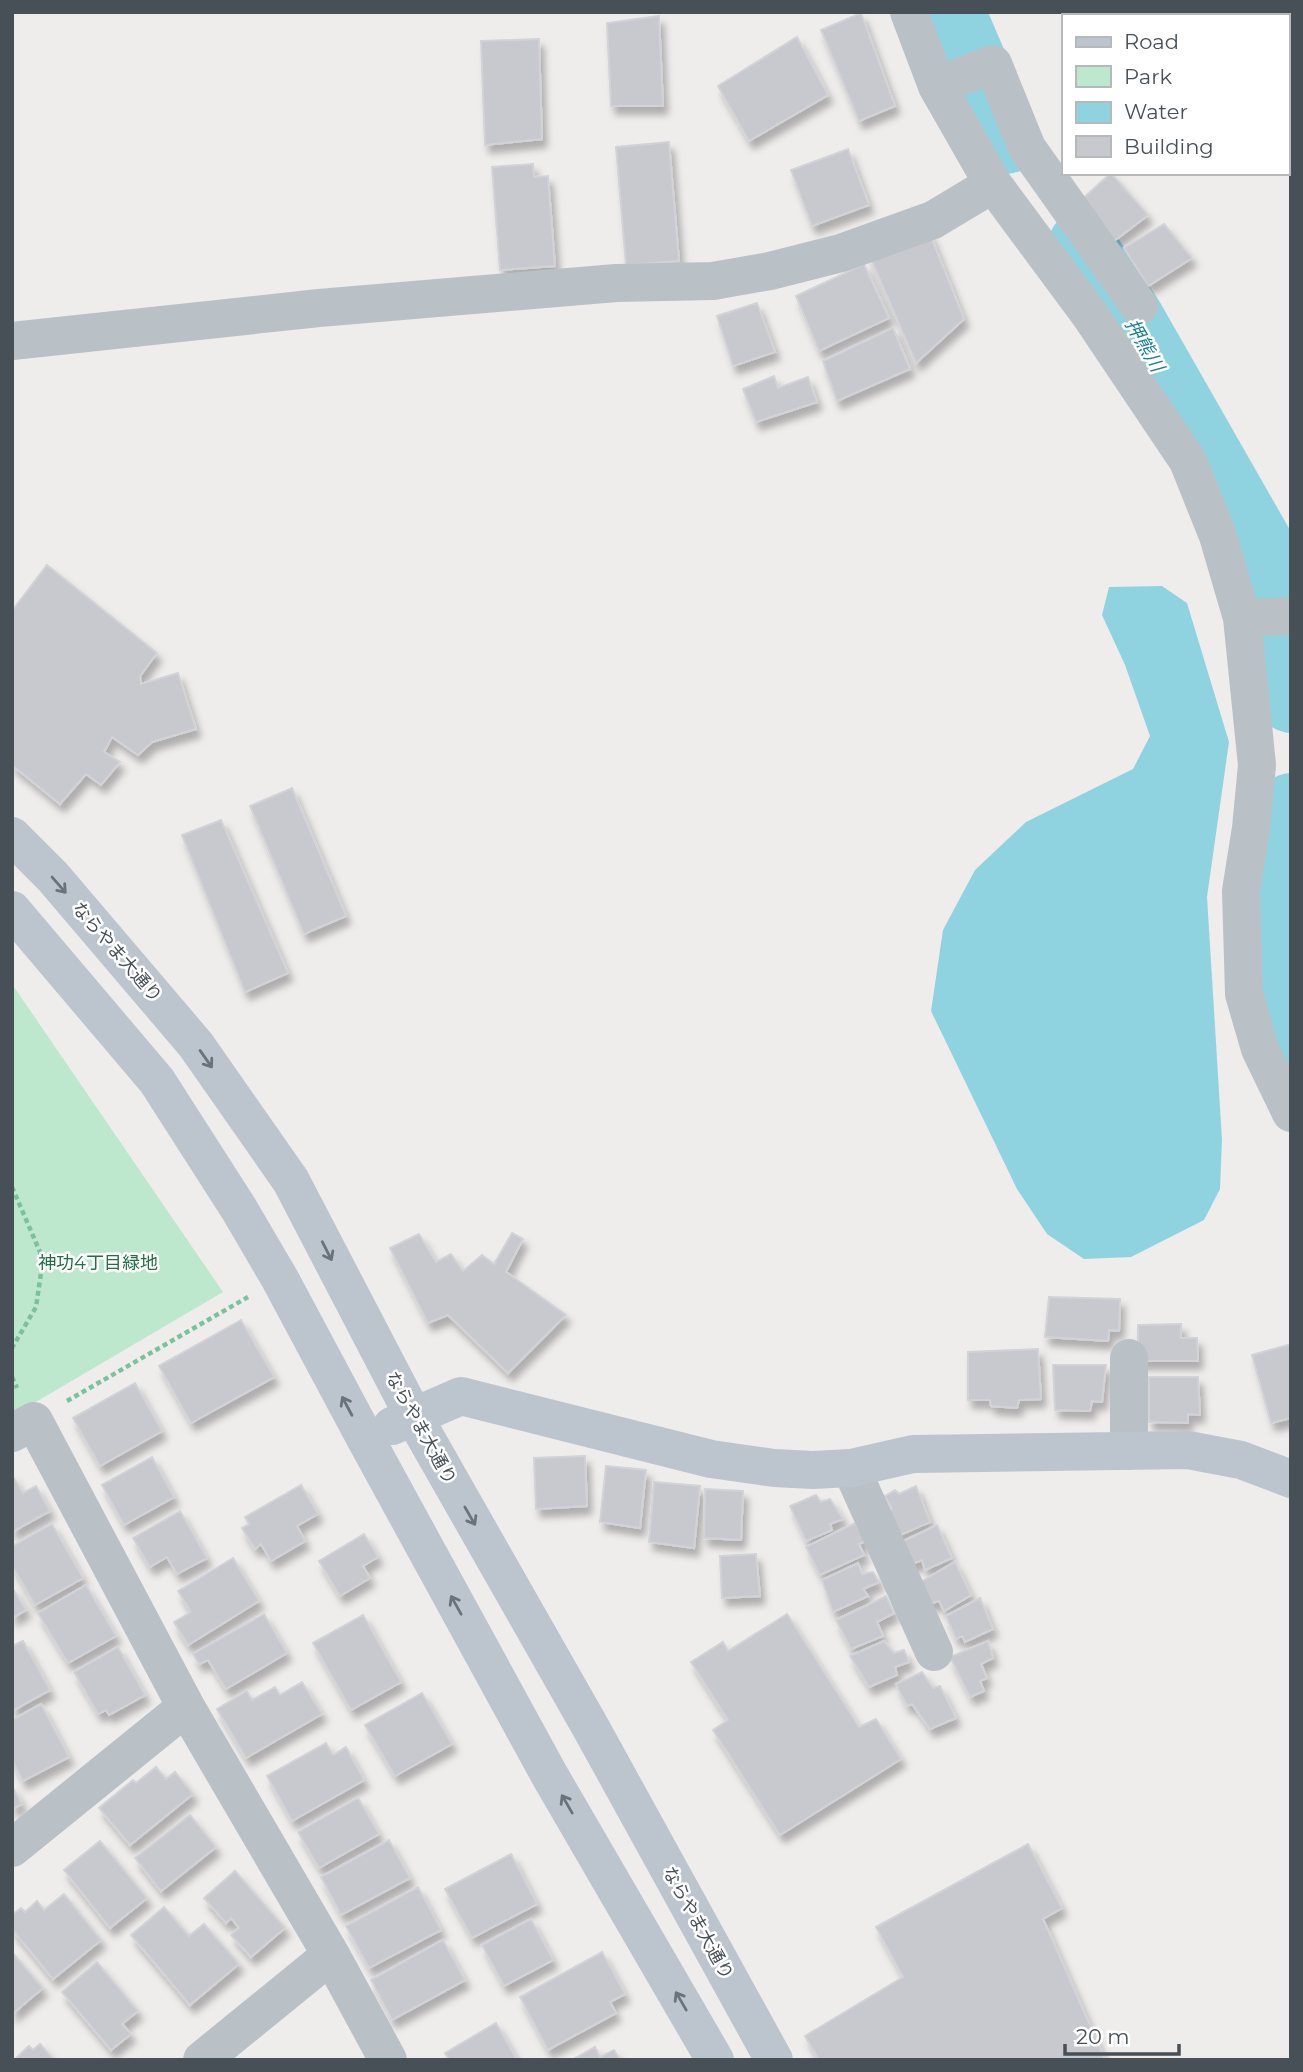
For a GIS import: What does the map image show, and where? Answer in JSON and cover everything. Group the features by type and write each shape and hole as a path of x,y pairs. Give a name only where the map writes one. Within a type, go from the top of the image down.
{"street":[{"path":"909,12 937,86 993,184 1090,315 1188,461 1218,536 1242,618 1257,765 1241,891 1244,994 1260,1049 1291,1113"},
{"path":"937,86 993,64 1027,148 1139,306"},
{"path":"12,341 333,307 616,283 713,281 841,253 933,220 993,184"},
{"path":"1242,618 1288,616"},
{"name":"ならやま大通り","path":"12,836 53,877 196,1045 291,1181 414,1417 591,1728 774,2060"},
{"path":"12,911 157,1081 239,1209 281,1279 550,1776 715,2060"},
{"path":"1129,1358 1129,1451"},
{"path":"365,1438 461,1396 711,1460 774,1468 851,1468 913,1454 1188,1450 1241,1460 1291,1479"},
{"path":"23,1427 331,1955 388,2060"},
{"path":"851,1468 934,1651"},
{"path":"12,1848 186,1707"},
{"path":"202,2060 331,1955"}],"path":[{"path":"12,1187 43,1259 36,1307 12,1348"},
{"path":"23,1427 252,1295"}],"green space":[{"name":"神功4丁目緑地","path":"12,984 223,1292 12,1416"}],"water":[{"path":"1162,586 1187,603 1229,742 1207,897 1222,1140 1220,1189 1204,1220 1131,1257 1084,1259 1047,1234 1017,1189 931,1011 943,930 975,870 1026,822 1133,769 1150,736 1125,665 1102,615 1109,587"}],"building":[{"path":"861,13 895,106 859,121 821,30"},
{"path":"659,16 663,106 611,106 607,23"},
{"path":"797,37 828,95 749,141 718,86"},
{"path":"539,39 542,139 485,145 481,41"},
{"path":"669,142 679,261 626,265 616,147"},
{"path":"848,149 869,205 812,226 791,170"},
{"path":"533,164 534,177 548,176 555,266 500,270 492,167"},
{"path":"1109,175 1113,175 1148,215 1114,241 1081,200"},
{"path":"1164,224 1192,258 1148,286 1124,248"},
{"path":"929,232 964,319 916,363 868,252"},
{"path":"864,264 889,318 819,351 796,296"},
{"path":"757,303 775,352 733,366 717,316"},
{"path":"893,328 910,369 837,401 823,361"},
{"path":"774,376 778,388 808,377 817,402 756,422 743,389"},
{"path":"47,565 157,653 140,676 141,684 178,673 196,729 152,742 138,755 112,737 104,752 120,762 101,785 86,774 60,804 12,765 12,611"},
{"path":"292,788 346,916 304,934 250,806"},
{"path":"221,820 288,973 245,992 182,835"},
{"path":"512,1233 523,1239 506,1272 566,1315 508,1373 448,1315 428,1323 390,1248 419,1234 436,1262 451,1254 463,1271 482,1255 494,1264"},
{"path":"1049,1297 1120,1299 1119,1331 1109,1330 1108,1341 1045,1337"},
{"path":"241,1320 274,1377 191,1423 159,1366"},
{"path":"1181,1324 1181,1338 1197,1338 1198,1361 1138,1361 1138,1325"},
{"path":"1291,1344 1291,1418 1271,1423 1252,1355"},
{"path":"1038,1349 1041,1399 1019,1400 1017,1408 991,1406 990,1400 968,1400 968,1352"},
{"path":"1053,1365 1106,1365 1102,1402 1092,1401 1090,1411 1055,1410"},
{"path":"1149,1377 1198,1377 1200,1415 1188,1414 1188,1423 1149,1422"},
{"path":"135,1383 162,1431 100,1466 73,1418"},
{"path":"585,1456 587,1506 536,1509 534,1458"},
{"path":"152,1457 174,1497 124,1525 102,1485"},
{"path":"606,1466 646,1470 640,1528 600,1522"},
{"path":"12,1475 23,1493 36,1486 50,1511 12,1532"},
{"path":"654,1482 700,1486 694,1548 649,1542"},
{"path":"301,1485 318,1514 297,1526 305,1541 271,1561 261,1544 255,1549 242,1528 249,1524 245,1517"},
{"path":"916,1486 930,1522 891,1539 879,1518 892,1509 885,1496 895,1490 899,1494"},
{"path":"705,1489 743,1491 741,1540 704,1538"},
{"path":"816,1495 821,1502 830,1499 843,1519 830,1524 832,1530 806,1541 790,1506"},
{"path":"180,1511 207,1558 177,1574 167,1557 150,1567 133,1538"},
{"path":"855,1523 865,1541 859,1544 864,1555 820,1575 806,1547"},
{"path":"52,1524 83,1578 35,1605 12,1565 12,1546"},
{"path":"937,1525 952,1558 925,1570 922,1560 907,1566 895,1545"},
{"path":"364,1534 378,1557 363,1566 370,1578 340,1596 319,1561"},
{"path":"756,1554 760,1596 722,1598 720,1556"},
{"path":"233,1558 259,1601 188,1645 174,1622 191,1612 178,1591"},
{"path":"955,1562 971,1595 944,1611 939,1601 928,1604 919,1583"},
{"path":"858,1563 862,1574 873,1572 879,1582 863,1589 868,1596 833,1612 822,1580"},
{"path":"86,1585 116,1636 68,1663 38,1613"},
{"path":"12,1587 26,1610 12,1618"},
{"path":"886,1596 894,1613 877,1622 883,1636 851,1649 836,1620"},
{"path":"980,1598 993,1629 965,1642 962,1636 956,1639 946,1616"},
{"path":"264,1614 287,1653 226,1689 208,1660 199,1664 193,1654"},
{"path":"787,1614 859,1727 876,1719 901,1759 780,1835 713,1730 728,1720 691,1662 723,1642 728,1651"},
{"path":"363,1615 401,1682 351,1710 313,1643"},
{"path":"23,1641 50,1690 12,1711 12,1646"},
{"path":"884,1641 894,1653 904,1650 909,1662 895,1667 897,1675 869,1687 850,1656"},
{"path":"988,1641 993,1658 981,1664 987,1678 980,1681 984,1691 970,1697 950,1657"},
{"path":"118,1647 145,1695 109,1715 106,1710 98,1714 74,1672"},
{"path":"922,1672 933,1688 940,1686 956,1718 930,1729 912,1704 907,1706 896,1684"},
{"path":"302,1682 322,1714 246,1758 217,1709 247,1691 252,1700 275,1687 280,1695"},
{"path":"422,1693 452,1744 395,1776 365,1725"},
{"path":"41,1704 69,1757 23,1781 12,1760 12,1720"},
{"path":"326,1743 333,1755 346,1747 364,1780 292,1821 267,1776"},
{"path":"156,1767 166,1779 175,1772 193,1794 130,1845 99,1808 133,1780 136,1783"},
{"path":"12,1786 22,1804 12,1809"},
{"path":"358,1798 379,1834 319,1868 298,1832"},
{"path":"190,1815 216,1847 161,1891 135,1858"},
{"path":"389,1840 410,1878 341,1915 321,1877"},
{"path":"100,1841 147,1898 110,1928 64,1870"},
{"path":"1028,1844 1062,1908 1043,1919 1105,2060 819,2060 805,2036 903,1977 876,1927"},
{"path":"511,1854 537,1904 472,1938 445,1889"},
{"path":"235,1871 285,1928 251,1957 231,1935 239,1928 231,1918 226,1923 204,1898"},
{"path":"418,1887 441,1930 369,1968 346,1926"},
{"path":"64,1894 101,1940 53,1979 12,1929 12,1915 21,1908 25,1912 37,1901 44,1910"},
{"path":"164,1907 189,1936 204,1924 239,1964 190,2005 131,1935"},
{"path":"531,1919 553,1960 504,1986 482,1945"},
{"path":"443,1940 465,1980 392,2020 371,1980"},
{"path":"12,1952 43,1988 12,2014"},
{"path":"602,1952 625,1994 610,2002 616,2013 548,2050 520,1997"},
{"path":"97,1962 138,2011 122,2024 131,2034 111,2050 62,1992"},
{"path":"496,2023 517,2060 445,2060 448,2058 445,2053"},
{"path":"40,2044 54,2060 14,2060 29,2046 33,2050"},
{"path":"595,2047 600,2057 614,2050 620,2060 572,2060"}],"waterway":[{"name":"押熊川","path":"951,12 1006,140"},
{"name":"押熊川","path":"1082,245 1131,320 1260,546 1291,699"},
{"name":"押熊川","path":"1291,807 1271,912 1281,1031 1291,1047"}]}
